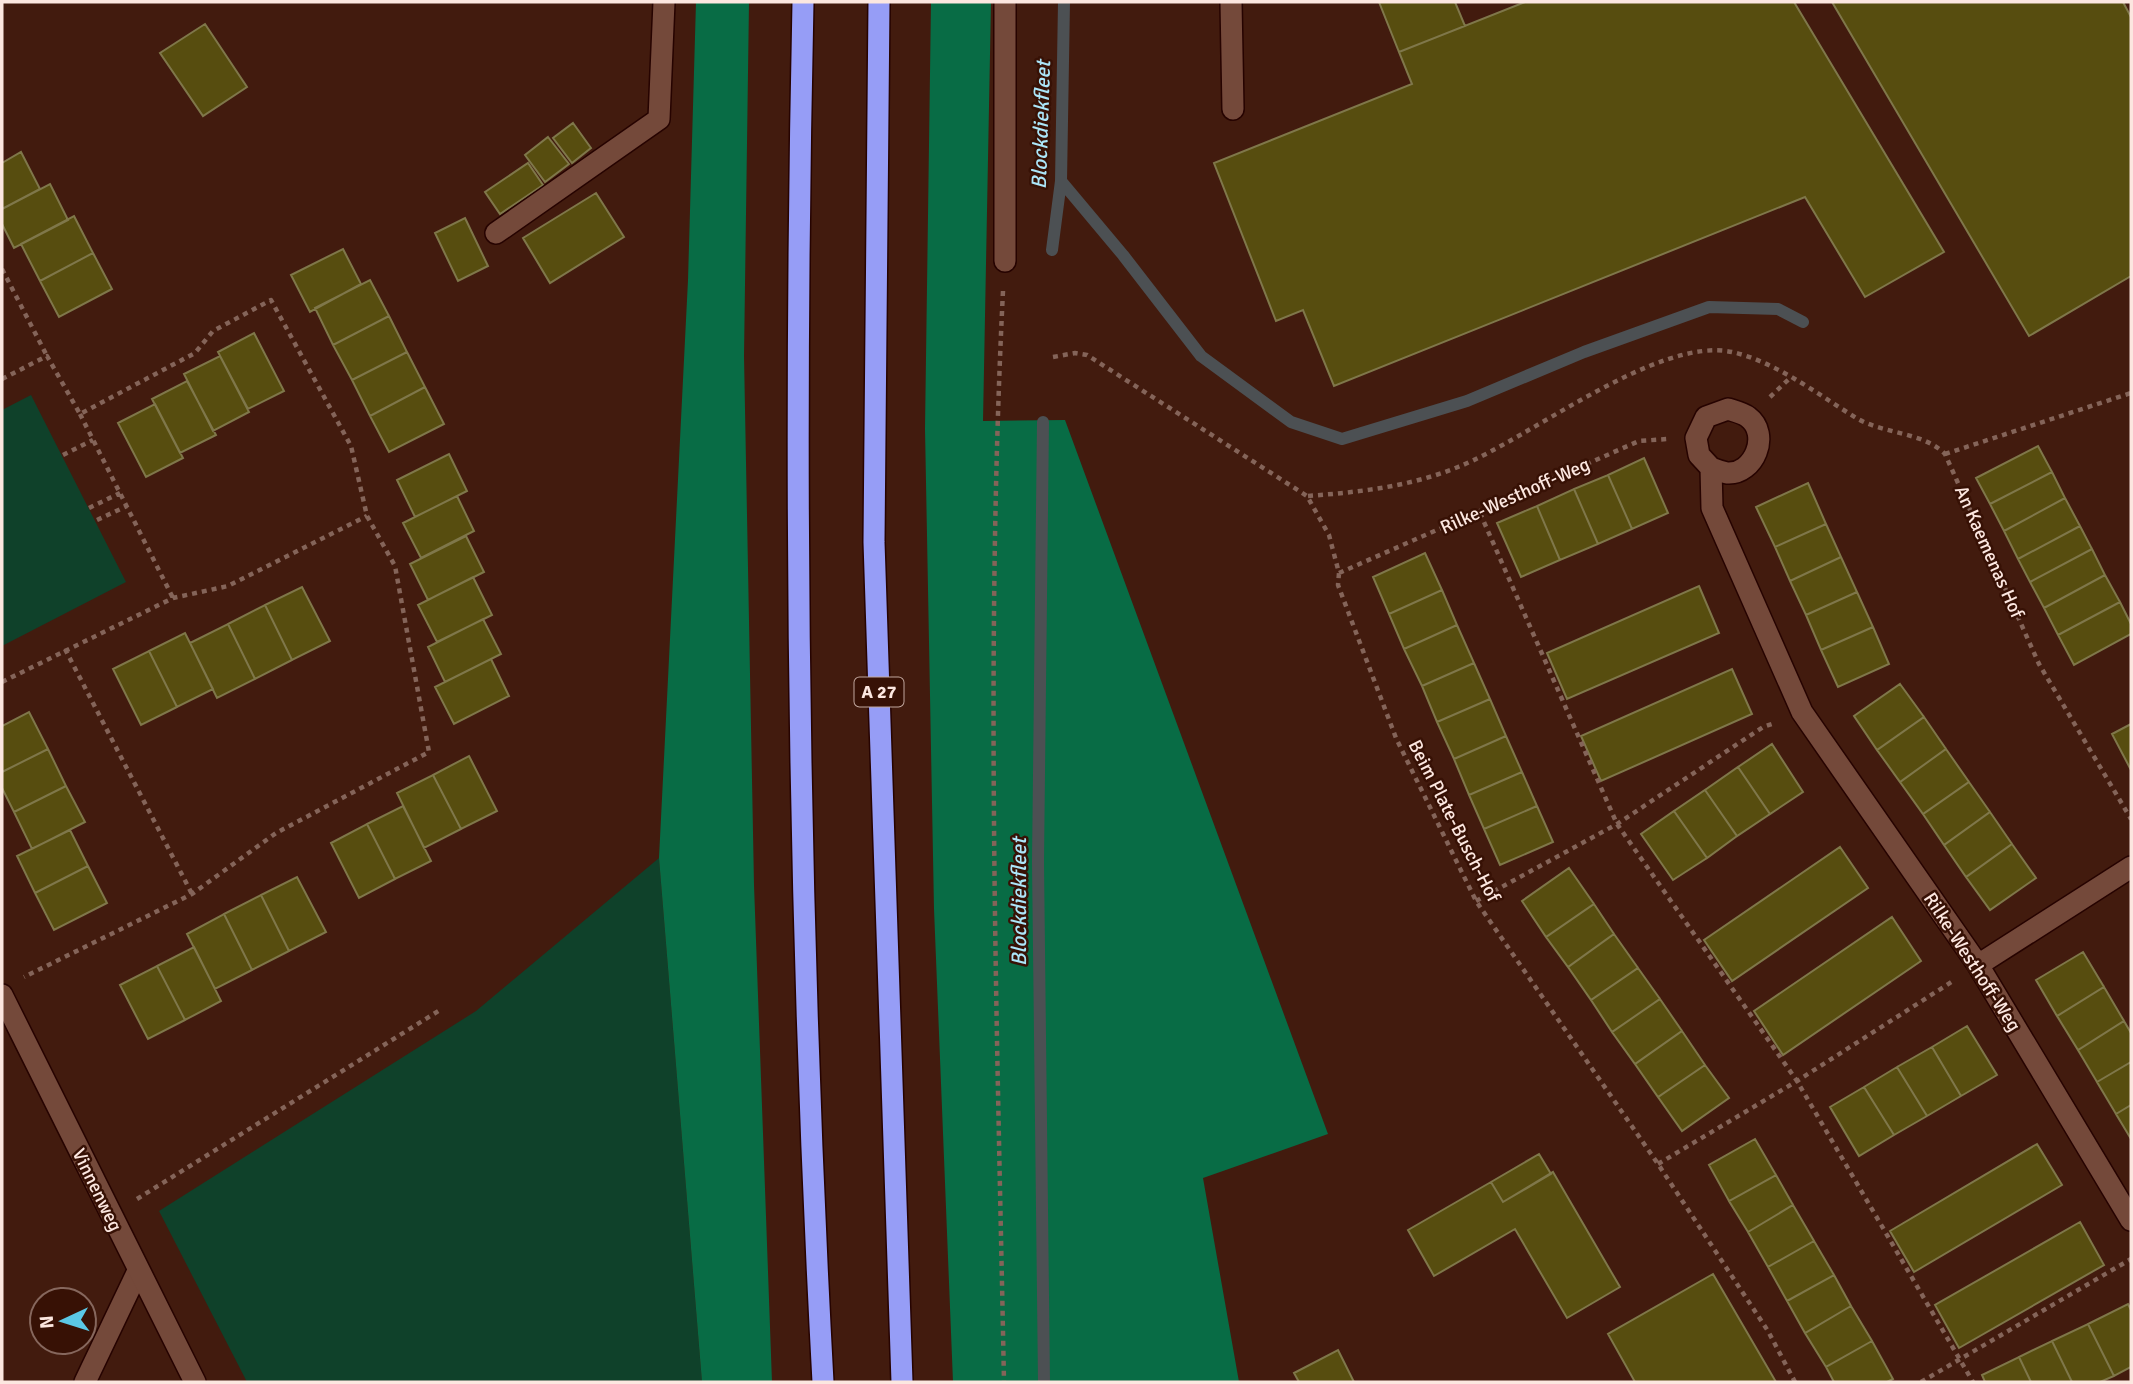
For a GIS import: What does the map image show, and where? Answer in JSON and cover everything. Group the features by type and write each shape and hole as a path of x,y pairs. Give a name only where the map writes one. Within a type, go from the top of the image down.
{"highway":[{"path":"803,2 799,592 807,1015 823,1382"},
{"name":"A 27","path":"879,2 874,542 902,1382"}],"street":[{"path":"496,233 659,118 664,2"},
{"path":"1005,2 1005,261"},
{"path":"1231,2 1233,109"},
{"path":"1696,438 1706,417 1728,409 1749,417 1759,433 1758,452 1746,467 1729,473 1711,468"},
{"name":"Rilke-Westhoff-Weg","path":"1696,438 1699,455 1711,468 1712,508 1802,712 1978,965 2131,1220"},
{"path":"1978,965 2131,867"},
{"name":"Vinnenweg","path":"8,989 110,1216 195,1382"},
{"path":"85,1382 138,1271"}],"path":[{"path":"1004,1382 993,817 996,433 1005,261"},
{"path":"2,270 80,414 173,598"},
{"path":"8,989 192,894 276,833 429,752 395,566 367,516 351,446 271,300 213,331 195,353 80,414"},
{"path":"1053,357 1075,353 1087,355 1307,496 1382,489 1460,467 1633,372 1698,350 1731,352 1753,359 1870,426 1936,444 1945,454 2131,393"},
{"path":"2,379 47,356"},
{"name":"Rilke-Westhoff-Weg","path":"1339,573 1639,441 1696,438"},
{"path":"63,455 93,440"},
{"name":"An Kaemenas Hof","path":"1945,454 2039,664 2131,819"},
{"path":"89,508 120,492"},
{"name":"Beim Plate-Busch-Hof","path":"1307,496 1329,535 1339,573 1338,585 1396,738 1476,901 1658,1164 1768,1331 1795,1382"},
{"path":"97,520 127,506"},
{"path":"1480,513 1617,824 1797,1081 1973,1382"},
{"path":"2,682 173,598 228,586 367,516"},
{"path":"65,649 192,894"},
{"path":"1476,901 1617,824 1763,727 1802,712"},
{"path":"1658,1164 1797,1081 1978,965"},
{"path":"110,1216 440,1010"},
{"path":"1920,1382 1962,1360 2131,1259"}],"green space":[{"path":"696,2 749,2 744,356 754,885 772,1382 702,1382 659,858 688,280"},
{"path":"931,2 991,2 983,421 1065,420 1328,1134 1203,1178 1239,1382 953,1382 934,909 925,429"},
{"path":"31,395 126,582 2,646 2,410"},
{"path":"659,858 702,1382 247,1382 159,1211 476,1011"}],"building":[{"path":"1379,2 1455,2 1465,26 1399,52"},
{"path":"1525,2 1794,2 1944,252 1865,297 1805,197 1334,386 1303,310 1276,321 1214,163 1412,84 1399,52"},
{"path":"1832,2 2123,2 2131,17 2131,276 2029,336"},
{"path":"205,24 247,87 203,116 160,53"},
{"path":"573,123 591,148 572,163 553,138"},
{"path":"548,137 569,164 545,182 525,155"},
{"path":"21,152 40,189 2,209 2,163"},
{"path":"528,163 543,185 500,214 485,192"},
{"path":"50,184 68,220 14,248 2,224 2,209"},
{"path":"596,193 624,237 550,283 523,238"},
{"path":"74,216 93,253 40,281 21,244"},
{"path":"465,218 488,266 458,281 435,233"},
{"path":"343,249 361,284 310,312 291,275"},
{"path":"93,253 112,289 59,317 40,281"},
{"path":"370,280 389,316 333,345 315,308"},
{"path":"389,316 407,352 352,380 333,345"},
{"path":"254,333 284,391 248,409 218,352"},
{"path":"407,352 425,387 370,416 352,380"},
{"path":"220,356 249,412 213,431 184,374"},
{"path":"187,381 216,435 180,453 152,399"},
{"path":"425,387 444,424 389,452 370,416"},
{"path":"155,404 183,458 146,477 118,423"},
{"path":"2038,446 2052,472 1990,504 1976,478"},
{"path":"449,454 467,491 415,517 397,480"},
{"path":"1644,458 1668,513 1632,529 1608,475"},
{"path":"2052,472 2065,498 2004,531 1990,504"},
{"path":"1608,475 1632,529 1598,544 1574,489"},
{"path":"1808,483 1826,524 1775,547 1756,507"},
{"path":"1574,489 1598,544 1560,560 1537,506"},
{"path":"457,496 474,531 421,558 403,523"},
{"path":"2065,498 2080,526 2018,559 2004,531"},
{"path":"1537,506 1560,560 1521,577 1497,523"},
{"path":"1826,524 1841,557 1790,581 1775,547"},
{"path":"2080,526 2092,549 2030,582 2018,559"},
{"path":"466,536 484,572 428,600 410,564"},
{"path":"2092,549 2105,575 2044,608 2030,582"},
{"path":"1425,553 1442,590 1389,614 1373,577"},
{"path":"1841,557 1857,592 1806,615 1790,581"},
{"path":"2105,575 2120,602 2058,635 2044,608"},
{"path":"473,577 492,615 437,642 418,605"},
{"path":"1699,586 1719,633 1567,699 1547,653"},
{"path":"302,587 330,641 292,660 265,605"},
{"path":"1442,590 1457,625 1404,649 1389,614"},
{"path":"1857,592 1873,627 1821,650 1806,615"},
{"path":"2120,602 2131,624 2131,634 2074,665 2058,635"},
{"path":"265,605 292,660 255,679 228,624"},
{"path":"483,619 501,654 445,682 428,647"},
{"path":"228,624 255,679 217,698 190,643"},
{"path":"1457,625 1474,663 1422,686 1404,649"},
{"path":"1873,627 1889,664 1838,687 1821,650"},
{"path":"185,633 213,689 177,707 149,651"},
{"path":"149,651 177,707 141,725 113,669"},
{"path":"491,659 509,696 454,724 435,687"},
{"path":"1474,663 1490,699 1437,722 1422,686"},
{"path":"1732,669 1752,714 1601,781 1581,736"},
{"path":"1900,684 1924,717 1877,750 1854,716"},
{"path":"1490,699 1506,736 1454,759 1437,722"},
{"path":"29,712 48,749 2,772 2,726"},
{"path":"1924,717 1946,749 1900,782 1877,750"},
{"path":"2131,724 2131,770 2112,734"},
{"path":"1506,736 1522,772 1469,795 1454,759"},
{"path":"1772,744 1803,792 1770,814 1738,767"},
{"path":"48,749 66,786 14,812 2,788 2,772"},
{"path":"1946,749 1969,782 1923,814 1900,782"},
{"path":"469,756 497,811 461,829 433,775"},
{"path":"1738,767 1770,814 1737,836 1705,790"},
{"path":"1522,772 1537,806 1484,829 1469,795"},
{"path":"433,775 461,829 424,848 397,793"},
{"path":"1969,782 1990,812 1944,845 1923,814"},
{"path":"66,786 85,822 32,849 14,812"},
{"path":"1705,790 1737,836 1707,858 1674,811"},
{"path":"403,806 431,861 395,879 367,824"},
{"path":"1537,806 1553,842 1500,865 1484,829"},
{"path":"1674,811 1707,858 1673,880 1641,834"},
{"path":"1990,812 2012,844 1966,877 1944,845"},
{"path":"367,824 395,879 359,898 331,843"},
{"path":"70,830 88,866 35,893 17,856"},
{"path":"2012,844 2036,878 1990,910 1966,877"},
{"path":"1840,847 1868,888 1732,981 1704,940"},
{"path":"88,866 107,903 54,930 35,893"},
{"path":"1569,868 1594,904 1546,937 1522,901"},
{"path":"297,877 326,932 289,951 261,895"},
{"path":"261,895 289,951 252,970 224,914"},
{"path":"1594,904 1614,934 1568,967 1546,937"},
{"path":"224,914 252,970 215,989 187,934"},
{"path":"1892,917 1921,961 1783,1055 1754,1011"},
{"path":"1614,934 1638,968 1591,1000 1568,967"},
{"path":"194,947 221,1001 185,1020 157,966"},
{"path":"2083,952 2104,987 2057,1016 2036,980"},
{"path":"157,966 185,1020 148,1039 120,985"},
{"path":"1638,968 1660,999 1612,1032 1591,1000"},
{"path":"2104,987 2124,1021 2078,1050 2057,1016"},
{"path":"1660,999 1682,1031 1635,1064 1612,1032"},
{"path":"2124,1021 2131,1033 2131,1062 2097,1082 2078,1050"},
{"path":"1967,1026 1997,1075 1961,1096 1932,1047"},
{"path":"1682,1031 1705,1065 1658,1097 1635,1064"},
{"path":"1932,1047 1961,1096 1927,1116 1897,1067"},
{"path":"2131,1062 2131,1105 2116,1114 2097,1082"},
{"path":"1705,1065 1729,1098 1682,1131 1658,1097"},
{"path":"1897,1067 1927,1116 1894,1135 1864,1087"},
{"path":"1864,1087 1894,1135 1859,1156 1830,1107"},
{"path":"2131,1105 2131,1139 2116,1114"},
{"path":"1755,1139 1776,1175 1729,1201 1709,1165"},
{"path":"2037,1144 2062,1185 1914,1272 1890,1231"},
{"path":"1539,1154 1551,1174 1503,1202 1491,1182"},
{"path":"1553,1172 1620,1287 1567,1318 1515,1229 1434,1276 1408,1230 1491,1182 1503,1202"},
{"path":"1776,1175 1793,1205 1748,1232 1729,1201"},
{"path":"1793,1205 1814,1241 1768,1267 1748,1232"},
{"path":"2080,1222 2104,1265 1959,1348 1935,1305"},
{"path":"1814,1241 1834,1275 1787,1301 1768,1267"},
{"path":"1713,1274 1776,1382 1635,1382 1608,1334"},
{"path":"1834,1275 1851,1306 1805,1333 1787,1301"},
{"path":"2128,1304 2131,1310 2131,1367 2114,1376 2088,1324"},
{"path":"1851,1306 1872,1341 1826,1367 1805,1333"},
{"path":"2088,1324 2114,1376 2100,1382 2072,1382 2052,1341"},
{"path":"1872,1341 1893,1379 1887,1382 1834,1382 1826,1367"},
{"path":"2052,1341 2072,1382 2031,1382 2019,1357"},
{"path":"1338,1350 1354,1382 1299,1382 1294,1373"},
{"path":"2019,1357 2031,1382 1985,1382 1982,1375"}],"waterway":[{"name":"Blockdiekfleet","path":"1052,250 1061,181 1064,2"},
{"path":"1061,181 1123,255 1201,356 1291,422 1342,439 1467,401 1584,352 1709,307 1778,309 1803,322"},
{"name":"Blockdiekfleet","path":"1043,422 1038,862 1044,1382"}]}
